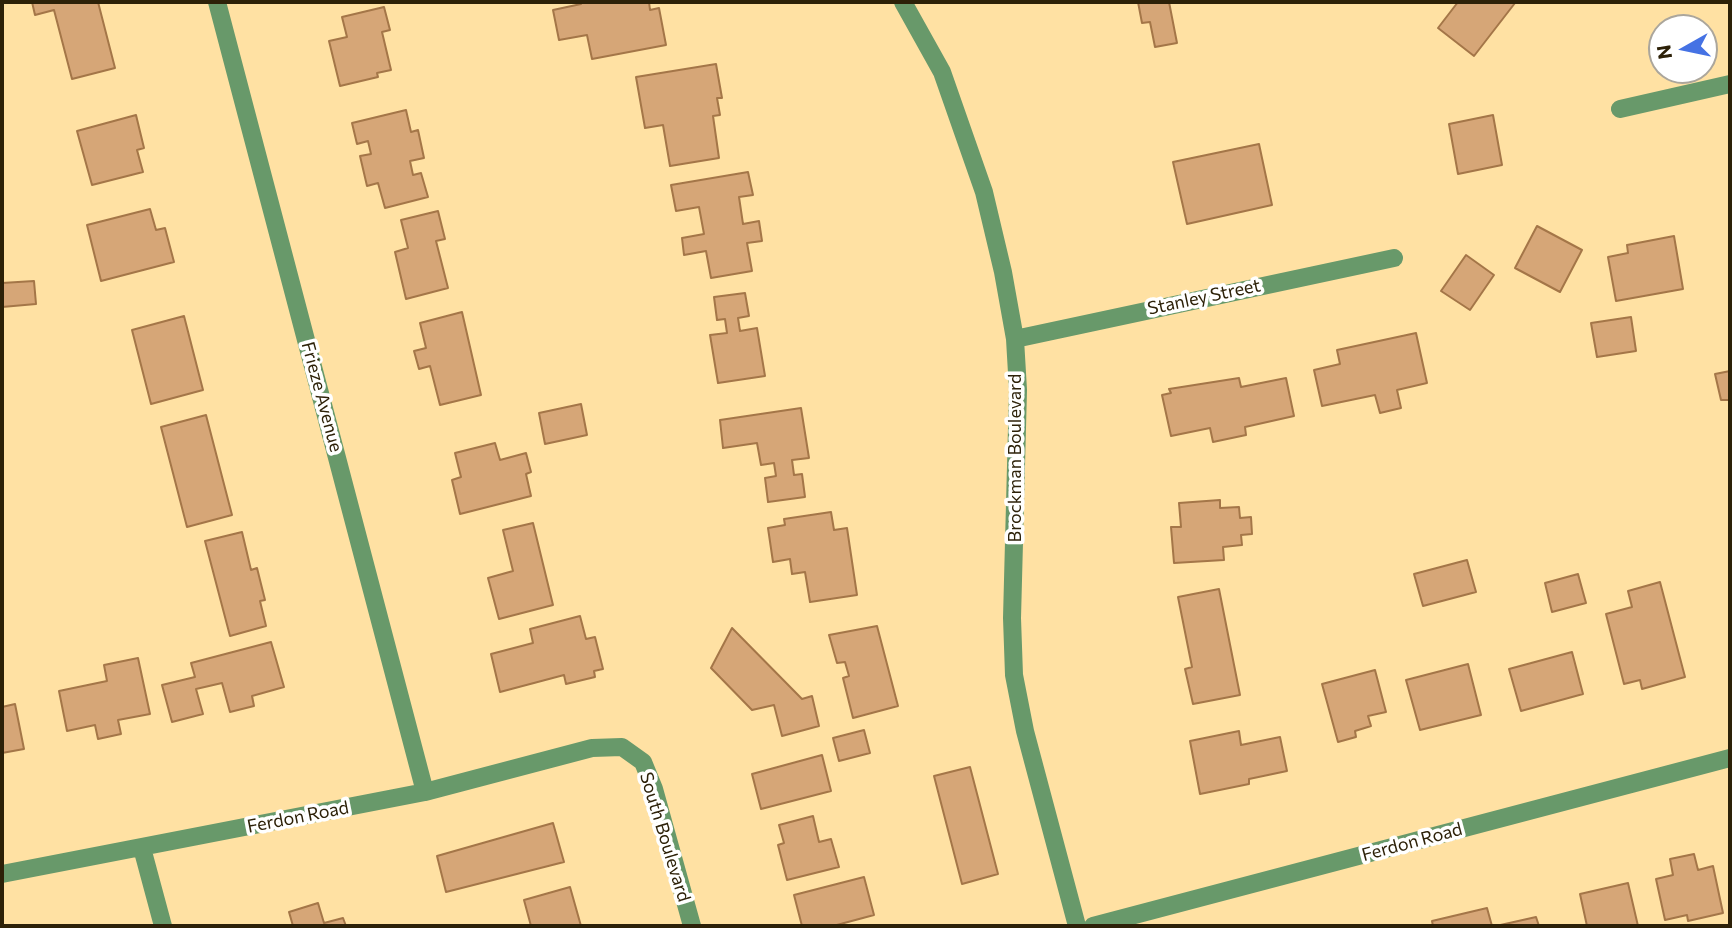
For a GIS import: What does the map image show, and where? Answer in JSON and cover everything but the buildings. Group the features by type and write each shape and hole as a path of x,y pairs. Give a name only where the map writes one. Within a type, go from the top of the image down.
{"street":[{"name":"Frieze Avenue","path":"218,2 425,792"},
{"name":"Brockman Boulevard","path":"903,2 942,72 984,192 1014,339 1018,390 1012,618 1014,675 1025,731 1077,926"},
{"path":"1620,109 1730,84"},
{"name":"Stanley Street","path":"1014,339 1394,258"},
{"name":"South Boulevard","path":"592,748 622,747 643,762 654,789 692,926"},
{"name":"Ferdon Road","path":"2,874 425,792 592,748"},
{"name":"Ferdon Road","path":"1093,926 1730,758"},
{"path":"142,848 163,926"}]}
